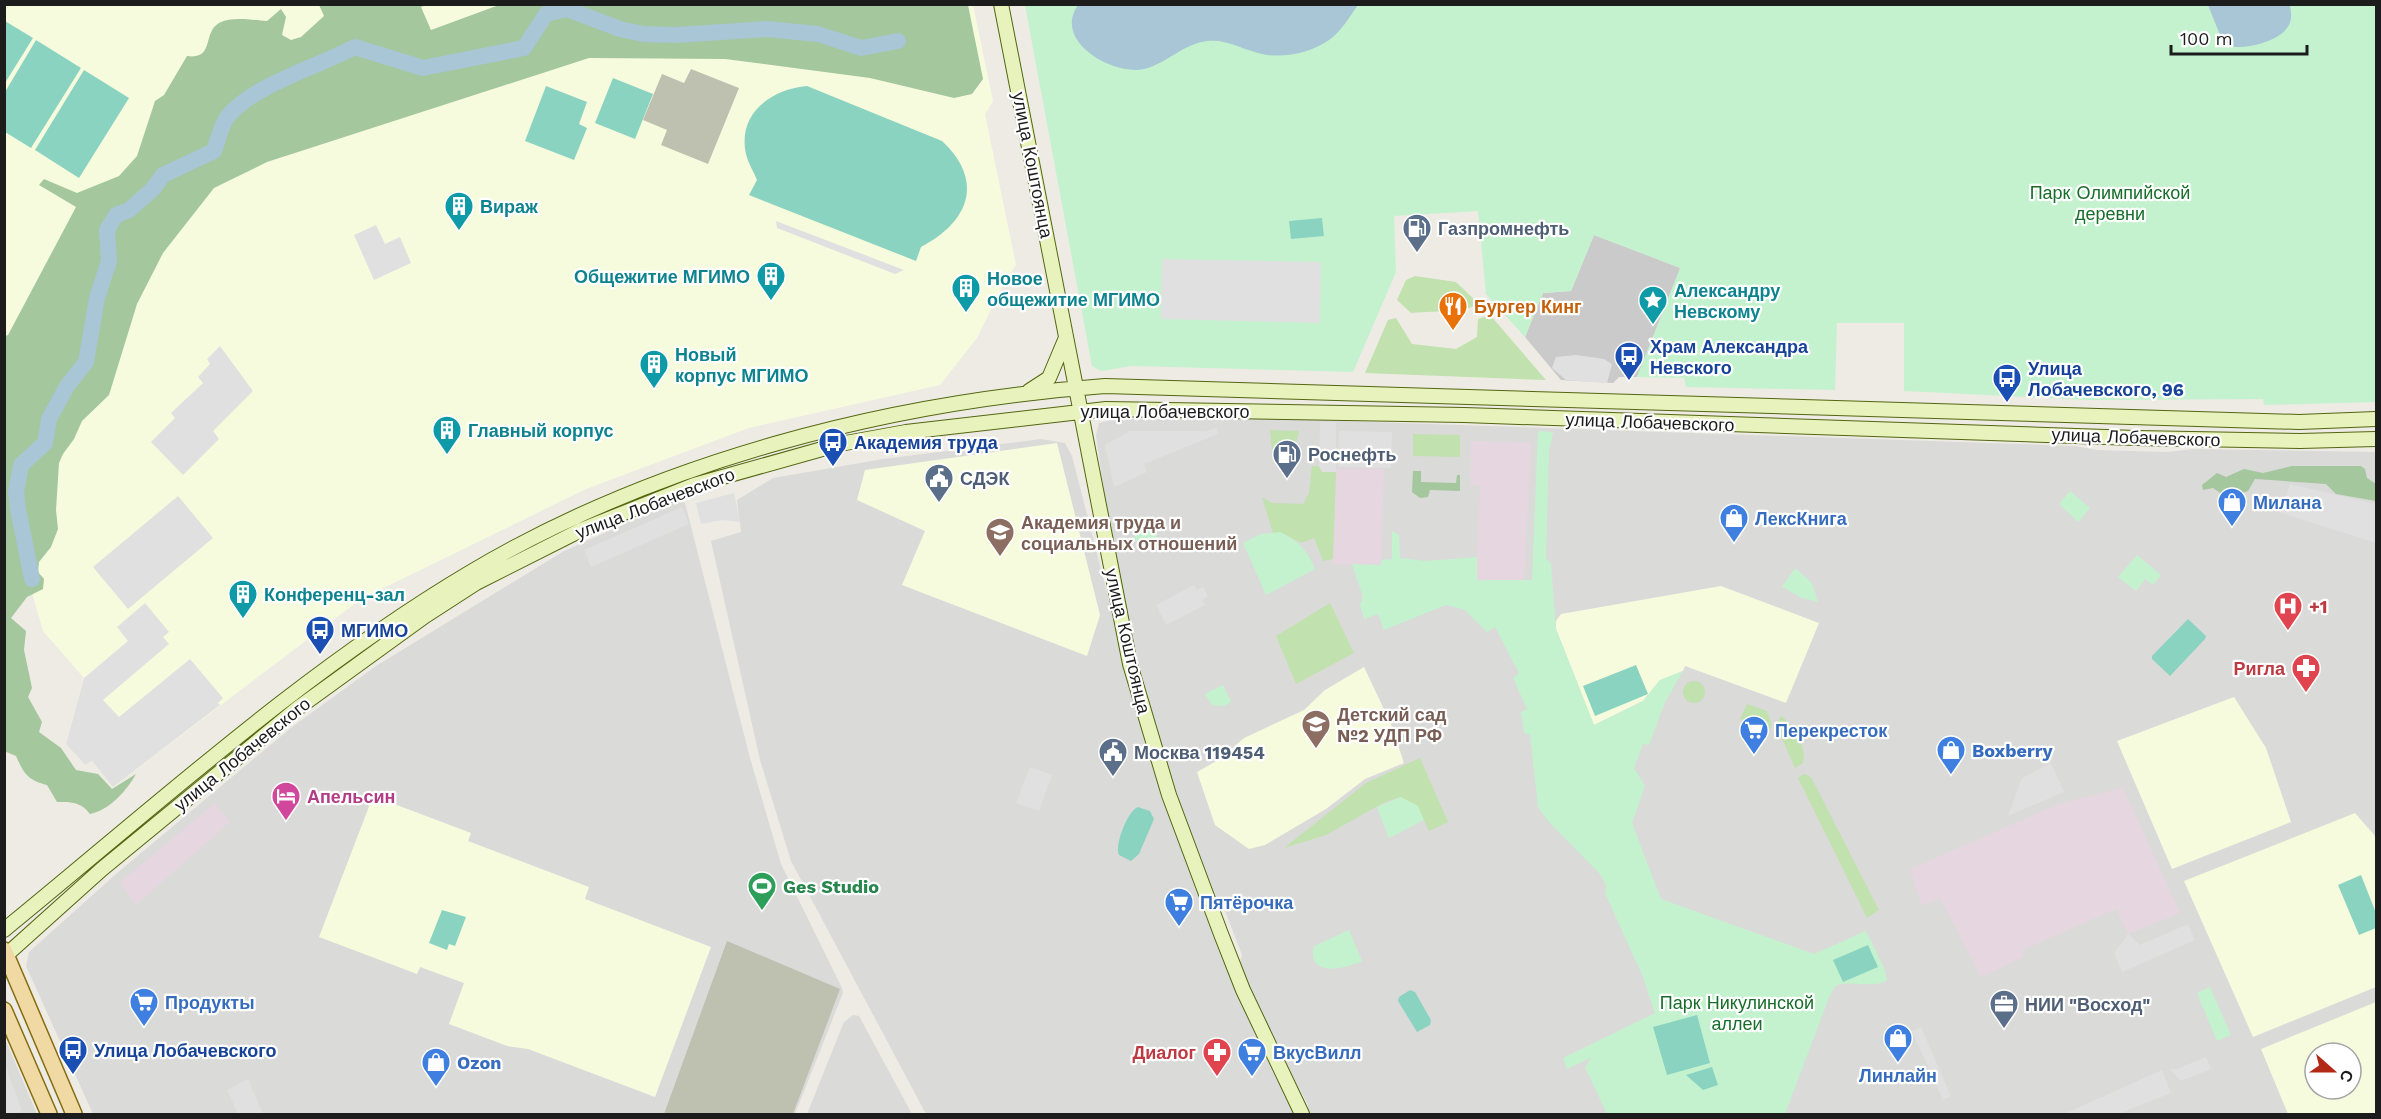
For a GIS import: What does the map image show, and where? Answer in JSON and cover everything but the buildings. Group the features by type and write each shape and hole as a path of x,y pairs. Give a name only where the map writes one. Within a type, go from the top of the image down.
{"main road":[{"name":"улица Коштоянца","path":"1001,4 1074,388 1131,664 1163,775 1243,990 1302,1114"},
{"path":"1022,395 1049,378 1065,338"},
{"name":"улица Лобачевского","path":"4,930 329,667 430,598 515,548 643,489 732,457 909,412 1074,388 1105,386 2299,422 2376,419"},
{"name":"улица Лобачевского","path":"5,954 110,863 298,708 425,616 519,560 581,530 694,484 803,453 906,432 1080,411 1201,409 2136,438 2300,441 2376,439"},
{"path":"5,954 74,1114"},
{"path":"4,1010 49,1114"}],"shaded area":[{"path":"5,5 973,5 993,101 985,114 1016,265 1002,287 977,338 940,385 749,428 586,489 361,599 113,787 92,761 85,765 66,744 84,678 43,631 5,499"},
{"path":"691,69 739,88 708,164 661,145 667,130 643,120 662,74 684,83"},
{"path":"776,221 904,270 895,274 777,228"},
{"path":"376,225 385,244 400,237 411,263 374,280 354,235"},
{"path":"1594,235 1681,268 1637,377 1619,377 1613,383 1561,380 1525,337 1543,293 1571,291"},
{"path":"1162,259 1321,262 1320,323 1161,319"},
{"path":"220,346 253,391 213,431 219,439 183,475 151,442 175,418 171,413 203,383 198,377 210,364 207,359"},
{"path":"1576,355 1604,359 1612,364 1607,383 1566,380 1552,368 1556,357"},
{"path":"1256,418 2075,446 2097,450 2376,452 2376,1114 1309,1114 1308,1105 1287,1066 1276,1051 1239,966 1242,955 1224,908 1216,907 1171,787 1115,570 1096,435 1099,423 1116,419"},
{"path":"1320,422 1336,422 1336,472 1322,472 1319,466"},
{"path":"1217,428 1218,434 1144,464 1147,472 1114,487 1105,445 1130,431 1205,431"},
{"path":"1339,431 1392,432 1391,468 1338,467"},
{"path":"1041,439 1065,443 1072,456 1147,749 1223,959 1294,1114 926,1114 791,861 760,760 711,541 741,532 737,500 773,478 883,459"},
{"path":"1471,441 1531,443 1524,581 1476,580 1480,485 1470,485"},
{"name":"Академия труда и социальных отношений","path":"1057,443 1100,615 1087,656 902,585 925,531 857,500 865,470"},
{"path":"1336,468 1384,469 1381,565 1332,564"},
{"path":"2290,484 2376,504 2376,543 2281,513"},
{"path":"734,493 740,522 722,520 701,524 696,503"},
{"path":"178,496 213,538 128,609 93,567"},
{"path":"678,500 685,503 750,758 781,864 843,993 795,1114 93,1114 26,966 29,952 116,874 292,727 376,666 564,551"},
{"path":"682,507 689,524 591,567 584,550"},
{"path":"1194,585 1197,590 1203,587 1208,596 1202,600 1205,605 1166,625 1156,605"},
{"path":"1721,586 1819,623 1786,703 1685,666 1683,671 1660,680 1643,701 1594,725 1556,629 1556,621 1561,614"},
{"path":"145,603 169,632 163,637 169,644 103,700 119,717 190,659 223,698 218,703 220,705 113,787 92,761 85,765 66,744 84,678 128,641 117,627"},
{"name":"Детский сад №2 УДП РФ","path":"1364,667 1391,724 1404,763 1365,779 1326,809 1265,845 1249,849 1215,825 1197,772 1220,759 1244,738 1304,710 1325,690"},
{"path":"2234,697 2266,748 2291,822 2172,869 2117,741"},
{"path":"2051,763 2064,792 2008,816 2022,778"},
{"path":"1030,767 1052,775 1039,811 1016,803"},
{"path":"2123,788 2180,913 2128,934 2116,909 2022,950 2024,957 1981,977 1940,898 1922,906 1910,869 2061,803"},
{"path":"373,796 471,833 468,841 589,887 585,899 711,947 655,1097 528,1049 507,1046 449,1024 464,983 420,967 417,974 319,937"},
{"path":"215,803 230,822 136,905 120,882"},
{"path":"2355,813 2376,837 2376,987 2253,1037 2184,881"},
{"path":"2188,924 2195,940 2122,972 2114,953 2128,934 2140,945"},
{"path":"727,941 840,989 793,1114 664,1114"},
{"path":"2376,1002 2376,1114 2288,1114 2261,1049"},
{"path":"853,1015 859,1016 912,1114 807,1114 844,1022"},
{"path":"1921,1027 1951,1096 1943,1100 1912,1031"},
{"path":"5,1039 37,1114 5,1114"},
{"path":"2206,1057 2211,1069 2181,1081 2170,1069 2177,1069"},
{"path":"5,1065 22,1111 14,1114 5,1114"},
{"path":"2162,1070 2171,1093 2118,1114 2064,1114"},
{"path":"248,1079 263,1114 238,1114 227,1090"}],"green space":[{"path":"319,5 426,5 421,7 431,30 499,5 968,5 983,79 972,94 954,98 870,78 725,59 589,58 267,162 214,188 163,253 137,304 109,395 82,421 74,439 63,454 59,463 56,510 58,529 51,547 39,562 38,572 44,579 43,589 27,597 11,618 26,631 24,650 32,688 28,697 42,722 39,732 61,748 76,770 98,774 112,789 136,774 111,804 90,814 76,804 57,802 47,785 31,778 24,772 16,756 4,751 5,336 8,335 76,207 39,185 44,179 77,193 119,176 137,156 155,101 164,95 187,56 196,56 205,50 214,27 219,23 243,19 267,21 281,9 286,17 282,35 291,40 301,37 324,16"},
{"name":"Парк Олимпийской деревни","path":"1025,5 2376,5 2376,402 2264,405 2263,399 2091,400 1904,391 1904,323 1837,323 1835,390 1686,387 1684,378 1637,377 1680,268 1594,235 1571,291 1543,293 1525,337 1486,294 1478,211 1394,216 1396,272 1353,372 1132,366 1101,371 1092,366"},
{"path":"5,21 33,38 5,83"},
{"path":"36,40 81,68 31,148 5,132 5,92"},
{"path":"84,70 129,98 79,178 35,150"},
{"path":"613,78 653,94 635,139 595,123"},
{"path":"546,86 587,102 579,124 587,128 574,160 525,141"},
{"path":"807,86 942,141 955,156 964,171 967,186 966,200 951,226 921,247 916,261 749,195 757,180 746,154 747,126 752,115 770,98 781,92"},
{"path":"1322,218 1324,236 1291,239 1289,221"},
{"path":"1415,276 1456,282 1478,303 1457,310 1411,313 1397,300 1406,280"},
{"path":"1490,315 1546,380 1365,373 1388,320 1396,318 1412,344 1456,349 1477,337 1478,319"},
{"path":"1270,430 1299,431 1291,463 1279,465 1273,460"},
{"name":"Парк Никулинской аллеи","path":"1538,431 1553,432 1549,452 1546,558 1551,564 1556,629 1594,725 1643,701 1660,680 1683,671 1665,702 1649,745 1643,744 1634,768 1645,786 1632,823 1661,899 1814,954 1866,931 1884,968 1887,980 1882,983 1836,985 1830,995 1785,1114 1607,1114 1585,1067 1592,1057 1567,1069 1563,1058 1655,1013 1643,977 1605,893 1606,885 1600,874 1549,822 1538,807 1530,735 1524,733 1521,712 1527,709 1513,678 1519,673 1495,627 1487,632 1465,610 1446,605 1384,630 1378,614 1364,619 1360,605 1363,597 1352,564 1381,565 1381,560 1392,559 1392,531 1399,535 1400,558 1426,561 1477,557 1477,580 1532,580"},
{"path":"1413,434 1460,435 1460,457 1413,456"},
{"path":"1312,466 1319,466 1323,472 1336,472 1333,559 1323,561 1314,538 1301,543 1284,534 1273,533 1262,497 1272,503 1303,504 1309,493"},
{"path":"2292,466 2361,466 2365,469 2367,478 2376,484 2376,501 2336,494 2326,484 2255,479 2248,491 2228,498 2213,488 2203,490 2202,485 2217,473 2226,477 2244,469 2263,473"},
{"path":"1413,471 1421,471 1421,482 1456,483 1457,475 1460,475 1460,491 1430,490 1428,497 1420,498 1412,492"},
{"path":"2070,491 2090,508 2078,522 2059,504"},
{"path":"1137,519 1155,521 1157,541 1134,540"},
{"path":"1280,532 1302,547 1315,569 1266,595 1243,543 1261,534"},
{"path":"2137,555 2161,575 2153,585 2145,579 2136,591 2118,577"},
{"path":"1795,568 1812,583 1818,602 1802,598 1782,587"},
{"path":"1330,603 1354,653 1296,684 1276,636"},
{"path":"2188,619 2206,636 2170,676 2152,659 2152,656"},
{"path":"1636,665 1648,694 1595,716 1583,686"},
{"path":"1694,681 1702,684 1705,692 1702,700 1694,703 1686,700 1683,692 1686,684"},
{"path":"1223,685 1231,702 1224,706 1212,705 1205,694"},
{"path":"1747,704 1767,711 1772,725 1769,730 1740,719"},
{"path":"1781,716 1794,730 1803,751 1803,763 1795,768 1776,725"},
{"path":"1420,758 1448,822 1429,831 1424,820 1401,797 1385,802 1326,835 1284,848 1366,783"},
{"path":"1804,774 1811,777 1879,910 1867,918 1798,778"},
{"path":"1401,797 1418,806 1424,820 1389,838 1377,807"},
{"path":"1138,807 1150,811 1154,819 1139,854 1131,861 1119,855 1118,844 1126,821"},
{"path":"2361,875 2376,913 2376,928 2359,935 2338,885"},
{"path":"442,910 466,917 455,946 449,944 447,950 429,943"},
{"path":"1349,930 1362,961 1337,968 1321,967 1316,963 1313,956 1314,946"},
{"path":"1868,945 1878,967 1843,982 1833,960"},
{"path":"2210,987 2231,1035 2217,1041 2197,993"},
{"path":"1410,990 1415,992 1431,1020 1430,1025 1417,1032 1398,1001 1399,997"},
{"path":"1697,1015 1710,1063 1667,1075 1653,1027"},
{"path":"1712,1067 1718,1085 1703,1090 1686,1075"}],"water":[{"path":"1078,4 1358,5 1333,37 1303,52 1283,55 1264,54 1226,42 1207,41 1190,46 1160,63 1144,69 1131,70 1103,62 1090,54 1080,43 1073,32 1072,19"},
{"path":"2208,5 2290,5 2291,19 2282,33 2267,42 2231,47 2224,45"}],"waterway":[{"path":"32,579 16,492 21,465 45,443 49,419 67,386 86,362 97,298 109,261 107,230 116,215 129,210 153,189 163,175 214,151 228,116 270,85 355,47 423,68 524,48 546,14 567,9 620,29 643,34 676,35 767,29 818,34 861,48 898,41"}],"place":[{"name":"Вираж","path":"459,232"},
{"name":"Газпромнефть","path":"1417,254"},
{"name":"Общежитие МГИМО","path":"771,302"},
{"name":"Новое общежитие МГИМО","path":"966,314"},
{"name":"Александру Невскому","path":"1653,326"},
{"name":"Бургер Кинг","path":"1453,332"},
{"name":"Храм Александра Невского","path":"1629,382"},
{"name":"Новый корпус МГИМО","path":"654,390"},
{"name":"Улица Лобачевского, 96","path":"2007,404"},
{"name":"Главный корпус","path":"447,456"},
{"name":"Академия труда","path":"833,468"},
{"name":"Роснефть","path":"1287,480"},
{"name":"СДЭК","path":"939,504"},
{"name":"Милана","path":"2232,528"},
{"name":"ЛексКнига","path":"1734,544"},
{"name":"Академия труда и социальных отношений","path":"1000,558"},
{"name":"Конференц-зал","path":"243,620"},
{"name":"+1","path":"2288,632"},
{"name":"МГИМО","path":"320,656"},
{"name":"Ригла","path":"2306,694"},
{"name":"Детский сад №2 УДП РФ","path":"1316,750"},
{"name":"Перекресток","path":"1754,756"},
{"name":"Boxberry","path":"1951,776"},
{"name":"Москва 119454","path":"1113,778"},
{"name":"Апельсин","path":"286,822"},
{"name":"Ges Studio","path":"762,912"},
{"name":"Пятёрочка","path":"1179,928"},
{"name":"Продукты","path":"144,1028"},
{"name":"НИИ \"Восход\"","path":"2004,1030"},
{"name":"Линлайн","path":"1898,1064"},
{"name":"Улица Лобачевского","path":"73,1076"},
{"name":"Диалог","path":"1217,1078"},
{"name":"ВкусВилл","path":"1252,1078"},
{"name":"Ozon","path":"436,1088"}]}
